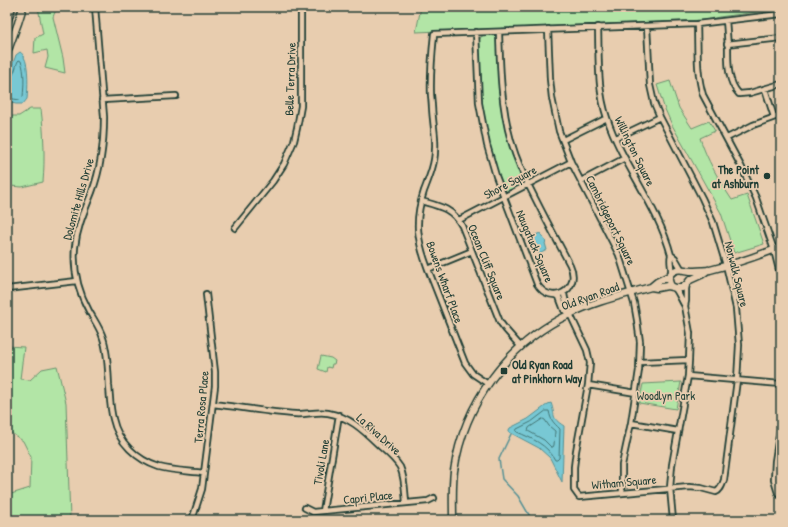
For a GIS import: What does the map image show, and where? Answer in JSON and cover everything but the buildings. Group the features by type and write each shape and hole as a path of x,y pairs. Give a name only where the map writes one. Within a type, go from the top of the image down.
{"street":[{"path":"7,24 12,7"},
{"path":"7,53 23,7"},
{"name":"Dolomite Hills Drive","path":"96,7 104,132 97,177 82,215 76,238 75,258 77,281 85,304 103,336 111,413 120,437 138,457 152,464 168,468 204,473"},
{"name":"Belle Terra Drive","path":"235,228 273,181 284,164 294,141 301,106 301,7"},
{"path":"476,32 697,24 781,14"},
{"path":"726,21 728,68 735,89 739,94 750,93 781,84"},
{"path":"697,24 698,69 703,95 741,166 756,198 774,250 781,278"},
{"name":"Norwalk Square","path":"647,26 650,85 654,103 708,211 726,265 738,319 739,345 737,380 727,460 722,486 716,492 696,487 670,488"},
{"name":"Willington Square","path":"598,27 599,75 607,118 625,158 661,227 668,244 671,255 670,275"},
{"name":"Cambridgeport Square","path":"548,29 550,79 556,121 571,162 618,252 631,293 638,325 640,362 631,423 622,465 622,492"},
{"name":"Naugatuck Square","path":"476,32 479,103 484,132 494,171 537,284 546,293 558,295 569,288 573,280 573,273 527,185 511,141 501,89 499,32"},
{"name":"Bowens Wharf Place","path":"476,32 434,34 431,93 435,157 421,201 418,219 418,234 420,249 464,363 473,374 488,384"},
{"path":"728,44 781,38"},
{"path":"765,88 774,117"},
{"path":"102,100 176,96"},
{"path":"726,138 781,114"},
{"path":"616,138 660,117"},
{"path":"563,140 607,118"},
{"path":"582,181 625,158"},
{"name":"Shore Square","path":"459,220 571,162"},
{"name":"Ocean Cliff Square","path":"421,201 439,206 455,215 459,220 500,322 521,347"},
{"name":"Old Ryan Road","path":"453,520 452,492 460,446 468,422 488,384 506,362 536,334 570,314 593,304 651,287 675,270 678,269 692,272 708,270 763,254 781,247"},
{"path":"428,269 472,251"},
{"name":"Willington Square","path":"671,255 675,258 678,265 683,270"},
{"path":"673,520 670,488 672,465 688,376 689,360 690,333 686,306 688,275 683,270"},
{"name":"Old Ryan Road","path":"651,287 657,288 667,286 682,288 690,280 708,270"},
{"path":"670,275 669,282 679,294 682,302 686,306"},
{"path":"7,288 77,281"},
{"path":"564,292 564,297 570,314 589,355 590,370 588,385 636,394"},
{"name":"Terra Rosa Place","path":"192,520 202,489 215,386 215,372 206,294"},
{"path":"555,295 559,297 564,310 570,314"},
{"path":"640,362 689,360"},
{"path":"688,376 781,384"},
{"name":"Witham Square","path":"588,385 574,467 574,490 579,497 670,488"},
{"name":"La Riva Drive","path":"213,404 297,415 320,412 340,415 364,430 394,459 400,467 406,503"},
{"name":"Tivoli Lane","path":"323,511 340,415"},
{"path":"631,423 678,431"},
{"path":"780,493 774,480 775,461 781,423"},
{"name":"Capri Place","path":"305,508 313,512 428,501 434,498"}],"green space":[{"path":"38,7 57,7 53,17 65,73 45,68 48,57 47,50 34,53 35,38 43,34"},
{"path":"421,7 779,7 772,10 705,20 416,32"},
{"path":"484,35 494,36 497,40 503,117 509,142 522,180 519,186 509,190 504,189 498,178 490,151 484,119 479,40"},
{"path":"670,81 679,108 692,128 709,121 715,131 700,138 706,154 718,178 732,200 747,195 764,244 734,253 721,213 672,125 664,107 657,85"},
{"path":"30,109 41,109 44,146 43,182 22,187 7,187 7,116 19,116"},
{"path":"7,346 24,347 20,379 30,380 42,369 57,366 66,403 70,520 7,519 8,495 30,488 31,457 23,441 7,430"},
{"path":"321,356 331,358 335,361 331,368 327,367 326,372 318,369"},
{"name":"Woodlyn Park","path":"681,382 676,409 639,403 643,384"}],"water":[{"path":"20,52 24,56 27,66 27,99 23,104 16,104 7,102 7,80 16,55"},
{"path":"540,233 546,242 547,250 539,254 531,237"},
{"path":"551,403 555,418 564,426 562,482 550,458 539,448 509,432 510,428 528,419"}],"waterway":[{"path":"511,434 499,459 502,479 518,496 532,520"}],"place":[{"name":"The Point at Ashburn","path":"767,176"},
{"name":"Old Ryan Road at Pinkhorn Way","path":"504,371"}]}
